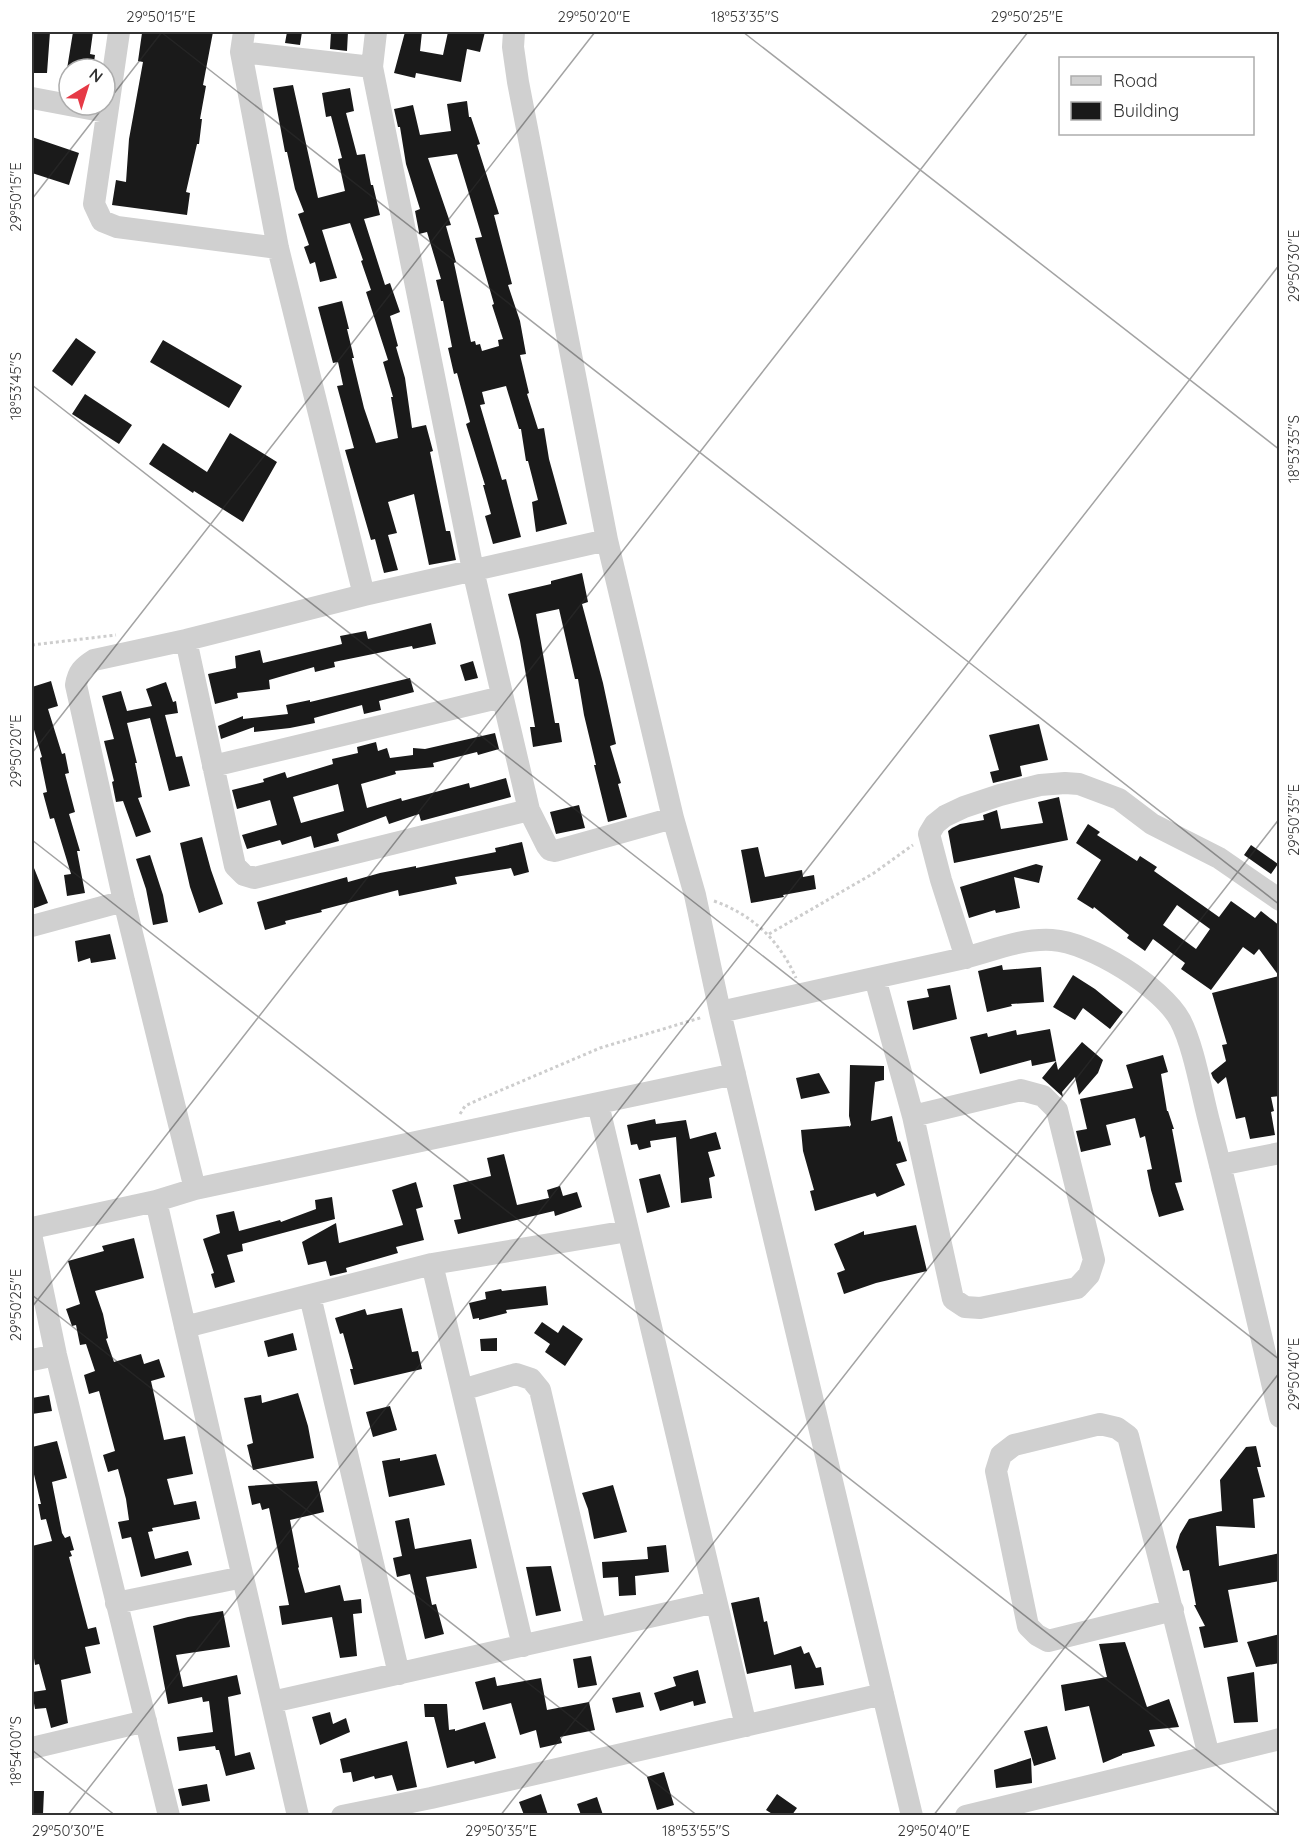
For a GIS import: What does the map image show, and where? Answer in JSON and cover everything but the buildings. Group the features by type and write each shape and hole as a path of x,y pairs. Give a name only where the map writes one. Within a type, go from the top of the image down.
{"street":[{"path":"115,57 119,32"},
{"path":"376,32 372,67 473,570 529,810 546,846 555,851 673,818"},
{"path":"514,32 513,47 518,82 607,540 673,818 695,895 720,1012 912,1815"},
{"path":"364,595 278,248 243,42 372,67"},
{"path":"32,98 57,103"},
{"path":"105,117 94,204 102,221 117,227 278,248"},
{"path":"195,1190 124,901 76,685 78,675 84,666 94,660 607,540"},
{"path":"186,640 235,866 244,874 254,878 529,810"},
{"path":"213,766 502,697"},
{"path":"966,958 929,834 945,816 982,801 1040,785 1079,784 1119,799 1152,824 1219,858 1280,900"},
{"path":"32,926 124,901"},
{"path":"720,1012 966,958 1028,941 1054,940 1079,946 1123,968 1162,998 1180,1020 1190,1048 1280,1417"},
{"path":"875,978 913,1116 953,1299 965,1307 980,1308 1077,1288 1089,1275 1094,1260 1057,1110 1043,1096 1022,1090 913,1116"},
{"path":"32,1228 156,1201 195,1190 735,1074"},
{"path":"598,1104 746,1726"},
{"path":"1220,1165 1280,1153"},
{"path":"156,1201 298,1815"},
{"path":"185,1327 432,1264 628,1231"},
{"path":"32,1239 56,1355 169,1815"},
{"path":"432,1264 523,1646"},
{"path":"310,1296 399,1674"},
{"path":"32,1360 56,1355"},
{"path":"462,1390 516,1374 531,1379 540,1390 596,1629"},
{"path":"1173,1610 1048,1641 1037,1635 1028,1626 996,1471 1001,1455 1014,1445 1100,1424 1117,1428 1128,1436 1173,1610 1209,1756"},
{"path":"116,1603 243,1577"},
{"path":"272,1702 716,1602"},
{"path":"342,1815 433,1807 746,1726 883,1694"},
{"path":"32,1748 146,1721"},
{"path":"966,1815 1280,1739"}],"path":[{"path":"769,934 874,873 929,834"},
{"path":"695,895 733,908 769,934 789,961 804,994"},
{"path":"447,1136 465,1106 477,1100 600,1048 720,1012"}]}
